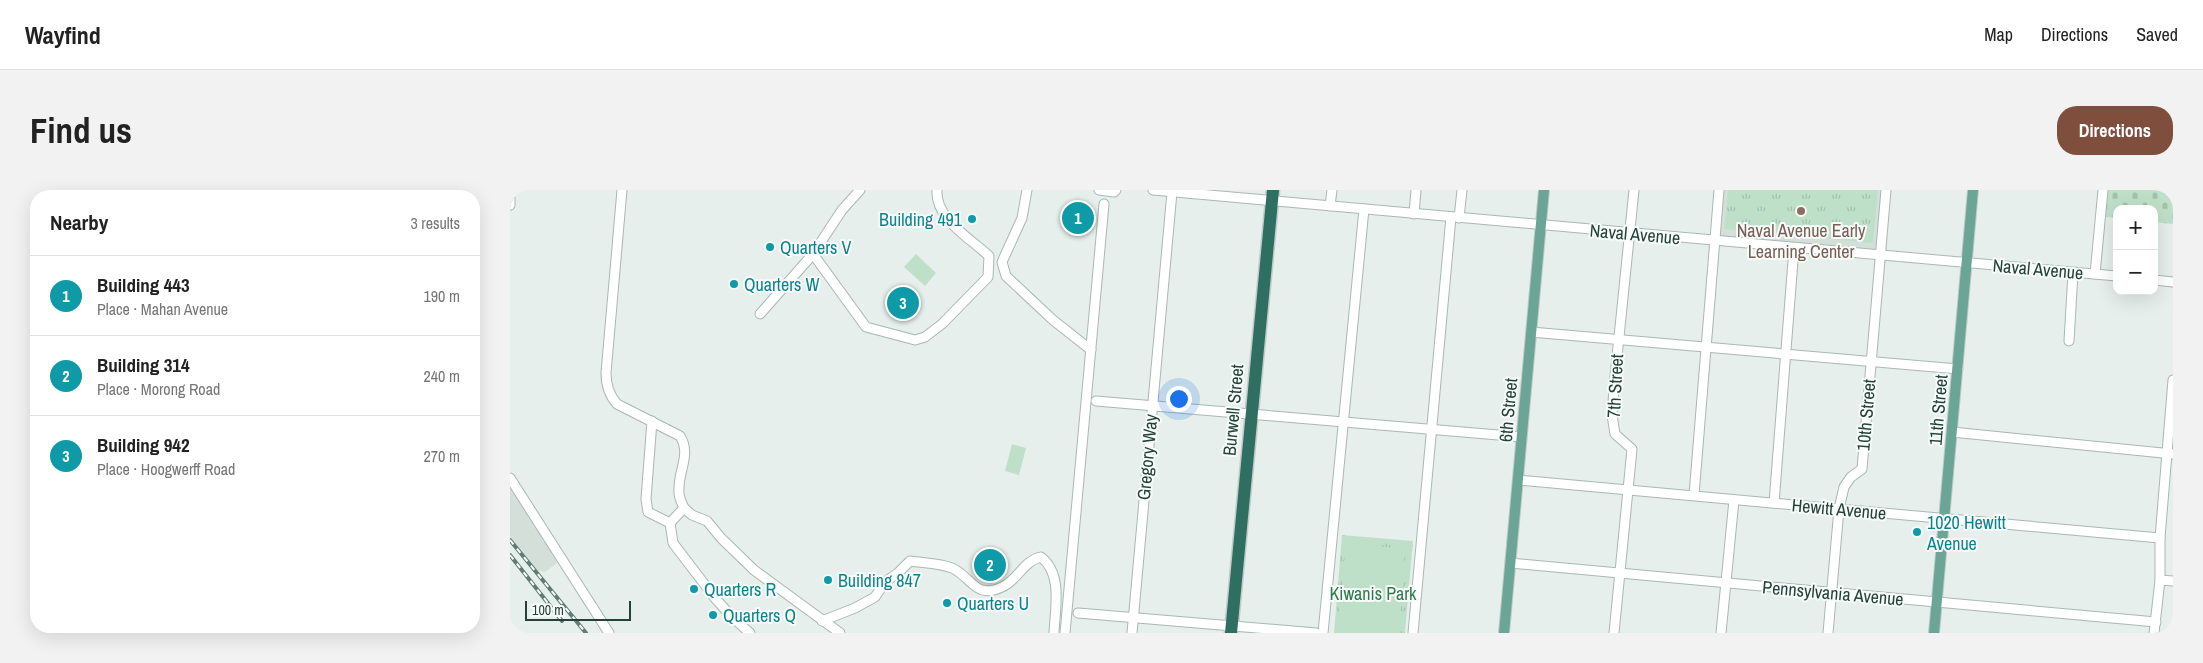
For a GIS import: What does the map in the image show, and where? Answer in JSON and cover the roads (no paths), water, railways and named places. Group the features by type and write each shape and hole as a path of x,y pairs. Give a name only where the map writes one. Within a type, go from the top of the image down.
{"highway":[{"name":"Burwell Street","path":"1231,630 1272,195"}],"main road":[{"name":"6th Street","path":"1504,633 1544,190"},
{"name":"11th Street","path":"1934,633 1974,190"}],"street":[{"path":"622,190 606,373 606,385 611,398 617,404 680,436 684,443 685,457 679,493 684,508 692,515 707,521 754,570 840,633"},
{"path":"760,314 813,254 842,210 860,190"},
{"path":"813,254 866,327 915,340 925,337 942,324 988,277 990,256 942,214 936,199 936,190"},
{"path":"1027,190 1022,218 1002,262 1006,276 1053,320 1091,350"},
{"path":"1098,190 1115,191"},
{"name":"Naval Avenue","path":"1152,190 1272,195 1330,206 2113,276"},
{"path":"1330,206 1332,190"},
{"path":"1414,214 1416,190"},
{"path":"1413,633 1455,217 1462,190"},
{"name":"7th Street","path":"1614,633 1632,449 1618,438 1612,425 1618,340 1634,190"},
{"path":"1694,495 1719,190"},
{"name":"10th Street","path":"1828,633 1839,509 1844,487 1851,477 1862,469 1886,190"},
{"path":"2095,274 2103,190"},
{"name":"Gregory Way","path":"1132,633 1172,192"},
{"path":"510,198 510,204"},
{"path":"1064,633 1104,204"},
{"path":"1323,633 1364,209"},
{"path":"1774,503 1794,248"},
{"path":"2069,341 2072,273"},
{"path":"2158,280 2173,282"},
{"path":"1531,332 1958,369"},
{"path":"2154,633 2160,580 2160,538 2170,453 2173,380"},
{"path":"1096,401 1522,437"},
{"path":"652,421 647,507 648,512 670,523"},
{"path":"1952,432 2170,453"},
{"path":"510,478 609,633"},
{"name":"Hewitt Avenue","path":"1518,480 2160,538"},
{"path":"1721,633 1734,500"},
{"path":"684,508 670,523 673,543 721,604 750,633"},
{"path":"822,621 855,608 875,597 886,582 910,561 953,568 975,588 994,590 1008,583 1029,561 1041,558 1049,563 1053,572 1056,592 1054,633"},
{"name":"Pennsylvania Avenue","path":"1510,563 1832,594 1937,601 2156,622"},
{"path":"2160,580 2173,581"},
{"path":"1078,613 1134,617 1231,630 1316,633"}],"railway":[{"path":"510,540 586,633"},
{"path":"510,555 562,621"}],"place":[{"name":"Naval Avenue Early Learning Center","path":"1801,211"},
{"name":"Building 443","path":"1078,218"},
{"name":"Building 491","path":"972,219"},
{"name":"Quarters V","path":"770,247"},
{"name":"Quarters W","path":"734,284"},
{"name":"Building 942","path":"903,303"},
{"name":"1020 Hewitt Avenue","path":"1917,532"},
{"name":"Building 314","path":"990,565"},
{"name":"Building 847","path":"828,580"},
{"name":"Quarters R","path":"694,589"},
{"name":"Quarters U","path":"947,603"},
{"name":"Quarters Q","path":"713,615"}],"park label":[{"name":"Kiwanis Park","path":"1373,593"}]}
